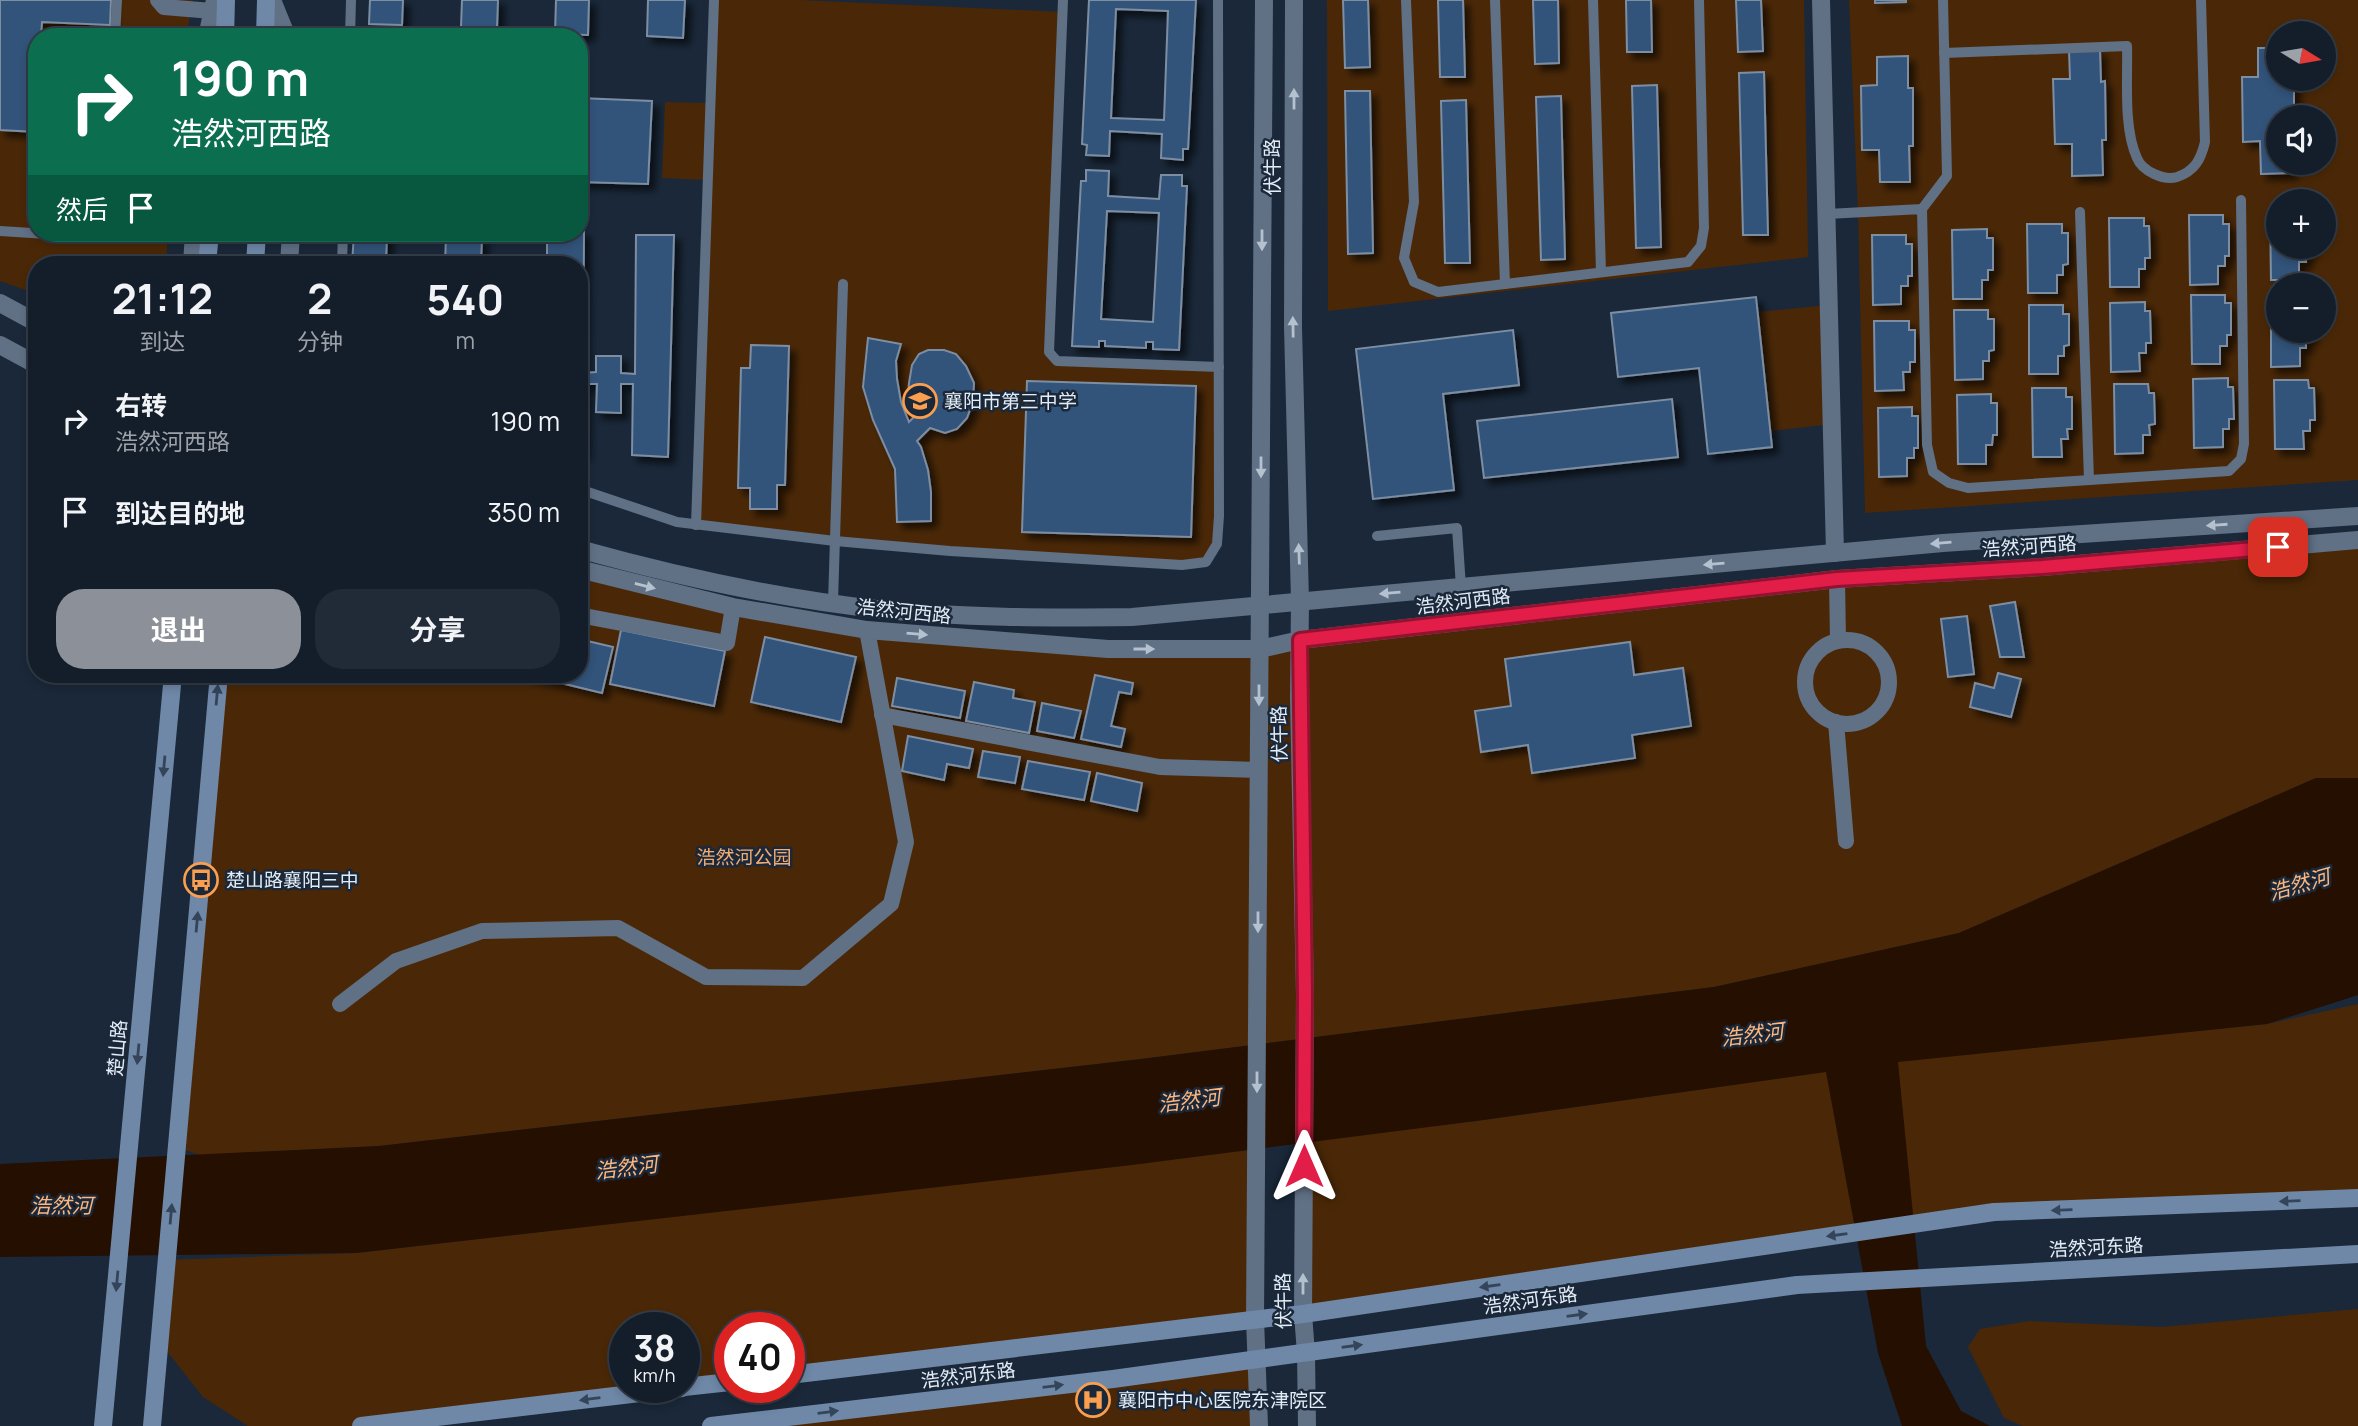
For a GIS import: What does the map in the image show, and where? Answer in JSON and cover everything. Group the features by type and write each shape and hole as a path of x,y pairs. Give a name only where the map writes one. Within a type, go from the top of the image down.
{"main road":[{"path":"265,28 266,0"},
{"path":"218,4 223,28"},
{"name":"楚山路","path":"103,1426 172,683"},
{"path":"152,1426 218,683"},
{"name":"浩然河东路","path":"805,1373 1303,1314 1994,1212 2358,1198"},
{"name":"浩然河东路","path":"711,1426 1113,1379 1797,1285 2358,1254"},
{"path":"361,1426 609,1397"}],"street":[{"path":"158,0 164,8 218,4 211,28"},
{"path":"272,0 283,28"},
{"path":"1259,1426 1255,1319 1264,0"},
{"name":"伏牛路","path":"1294,0 1293,327 1300,601 1305,1014 1303,1314 1307,1426"},
{"path":"1821,0 1835,553"},
{"path":"0,303 28,318"},
{"path":"0,345 28,360"},
{"name":"浩然河西路","path":"588,550 739,588 877,609 1032,618 1132,617 1943,543 2358,516"},
{"name":"浩然河西路","path":"588,571 733,607 867,631 1108,649 1260,649 1300,640 1837,579 2042,567 2358,540"},
{"path":"1837,579 1838,641"},
{"path":"588,617 727,643 733,607"},
{"path":"340,1004 396,961 482,931 618,928 706,978 803,978 891,904 906,842 867,631"},
{"path":"1852,640 1877,652 1885,663 1889,676 1886,697 1875,714 1863,721 1849,724 1836,722 1813,707 1805,681 1808,667 1815,655 1825,646 1852,640"},
{"path":"882,715 1160,767 1259,770"},
{"path":"1836,722 1846,841"}],"lane":[{"path":"115,28 117,0"},
{"path":"350,28 351,0"},
{"path":"696,524 714,0"},
{"path":"1063,0 1049,352 1057,361 1219,367"},
{"path":"588,492 677,522 835,541 1182,565 1206,562 1216,544 1219,516 1218,0"},
{"path":"1406,0 1414,202 1404,258 1414,282 1438,292 1688,262 1701,246 1704,228 1699,0"},
{"path":"1495,0 1505,284"},
{"path":"1593,0 1601,272"},
{"path":"1943,0 1947,176 1922,209 1927,444 1933,472 1949,483 1968,488 2229,471 2241,459 2244,444 2241,200"},
{"path":"1944,53 2127,46 2130,127 2137,160 2158,177 2172,179 2186,174 2201,159 2205,142 2200,0"},
{"path":"1827,214 1922,209"},
{"path":"2080,212 2089,480"},
{"path":"0,231 28,233"},
{"path":"833,602 843,284"},
{"path":"1377,536 1457,528 1461,587"}],"green space":[{"path":"0,0 193,0 188,28 28,28 28,242 167,242 167,256 28,256 28,291 0,281"},
{"path":"714,0 799,0 1063,12 1049,352 1057,361 1219,367 1217,544 1206,562 950,551 696,525 708,180 662,178 665,102 710,103"},
{"path":"1327,0 1804,0 1808,257 1328,311"},
{"path":"1849,0 2358,0 2358,480 1865,513 1858,212"},
{"path":"1829,305 1832,424 1771,431 1758,312"},
{"name":"浩然河公园","path":"2358,540 2358,778 2316,778 1959,933 1714,987 1141,1059 379,1146 200,1155 177,1147 218,683 588,683 588,571 867,630 1033,644 1300,640 1837,579"},
{"path":"2358,1004 2358,1200 1994,1212 1303,1314 1304,1138 1476,1121 1928,1057 2267,1024"},
{"path":"1257,1149 1255,1319 805,1373 805,1312 714,1312 714,1384 700,1385 700,1312 609,1312 609,1390 361,1426 248,1426 203,1397 159,1341 167,1260 356,1253"},
{"path":"2358,1309 2358,1426 2023,1426 2004,1418 1968,1347 1980,1329 2029,1321 2162,1327"},
{"name":"襄阳市中心医院东津院区","path":"1257,1359 1259,1426 711,1426"}],"water":[{"name":"浩然河","path":"2316,778 2358,778 2358,995 2267,1024 1898,1062 1926,1346 1961,1411 1990,1426 1902,1426 1878,1353 1826,1072 1132,1165 356,1253 0,1257 0,1164 379,1146 1141,1059 1714,987 1959,933"}],"building":[{"path":"0,0 111,0 110,25 42,22 42,28 28,28 28,132 0,130"},
{"path":"370,0 403,0 402,25 369,24"},
{"path":"462,0 498,0 497,28 461,27"},
{"path":"556,0 589,0 588,35 588,28 555,28"},
{"path":"648,0 685,0 683,38 647,36"},
{"path":"1089,0 1196,0 1188,149 1183,149 1183,160 1161,158 1162,134 1110,131 1109,156 1086,155 1087,145 1082,144","holes":["1116,9 1168,11 1164,120 1111,118"]},
{"path":"1343,0 1368,0 1370,67 1345,68"},
{"path":"1438,0 1463,0 1465,77 1440,77"},
{"path":"1533,0 1558,0 1559,63 1535,64"},
{"path":"1626,0 1651,0 1652,52 1627,52"},
{"path":"1736,0 1761,0 1763,51 1738,52"},
{"path":"1875,0 1906,0 1906,2 1875,3"},
{"path":"2258,48 2266,48 2266,91 2294,91 2294,105 2266,105 2266,174 2261,174 2260,141 2243,142 2242,77 2258,77"},
{"path":"2069,50 2100,50 2101,82 2105,81 2106,140 2102,140 2103,175 2072,176 2072,144 2055,144 2053,79 2070,79"},
{"path":"1908,56 1908,88 1913,88 1913,146 1909,146 1910,182 1880,182 1879,150 1862,150 1861,86 1877,85 1877,57"},
{"path":"1764,72 1768,235 1743,235 1739,73"},
{"path":"1657,85 1661,247 1636,248 1632,86"},
{"path":"1345,91 1370,91 1373,253 1348,254"},
{"path":"1561,96 1565,259 1541,260 1536,97"},
{"path":"588,98 652,101 648,184 588,182"},
{"path":"1466,100 1470,263 1445,263 1441,101"},
{"path":"1086,170 1109,171 1108,196 1159,199 1161,175 1182,175 1182,186 1187,186 1179,350 1153,349 1153,342 1146,342 1146,348 1105,346 1105,341 1099,341 1099,347 1072,346 1081,181 1086,181","holes":["1107,211 1159,213 1153,322 1101,319"]},
{"path":"2189,215 2223,215 2223,224 2229,224 2229,256 2225,256 2225,266 2218,266 2218,284 2190,285"},
{"path":"2109,218 2144,218 2144,226 2149,226 2150,258 2145,258 2145,269 2139,269 2139,287 2110,287"},
{"path":"2027,224 2062,224 2062,233 2068,233 2068,264 2063,265 2063,275 2057,275 2057,293 2028,293"},
{"path":"1987,229 1987,238 1993,238 1993,270 1988,270 1988,280 1982,280 1982,299 1953,299 1952,230"},
{"path":"636,235 674,235 668,457 632,455 633,384 621,384 621,413 596,412 597,384 588,384 588,373 596,372 596,356 621,356 621,373 635,374"},
{"path":"1872,235 1906,235 1906,244 1912,244 1912,276 1908,276 1908,286 1901,286 1901,304 1873,305"},
{"path":"353,242 387,242 386,256 353,256"},
{"path":"446,242 482,242 481,256 445,256"},
{"path":"547,242 584,242 584,256 547,256"},
{"path":"2271,259 2306,259 2306,262 2299,262 2299,273 2271,273"},
{"path":"2191,295 2225,295 2225,303 2231,303 2231,335 2227,335 2227,346 2220,346 2220,364 2192,364"},
{"path":"1756,297 1772,447 1708,454 1699,368 1618,377 1611,313"},
{"path":"2145,302 2145,311 2150,311 2151,343 2146,343 2146,353 2139,353 2140,371 2111,372 2110,303"},
{"path":"2029,305 2063,305 2063,314 2069,314 2069,345 2064,346 2064,356 2058,356 2058,374 2029,374"},
{"path":"1954,310 1988,310 1988,319 1994,319 1994,350 1989,351 1989,361 1983,361 1983,379 1955,380"},
{"path":"1874,321 1909,321 1909,330 1915,330 1915,362 1910,362 1910,372 1903,372 1904,390 1875,391"},
{"path":"1513,330 1519,385 1443,394 1454,490 1373,499 1356,349"},
{"path":"868,338 901,344 896,361 897,379 901,402 909,422 915,416 908,399 909,383 912,365 919,354 928,350 944,350 956,354 966,366 974,383 973,402 967,418 957,429 945,433 930,428 917,441 928,470 931,521 897,522 895,469 873,420 863,387"},
{"path":"2271,343 2306,343 2306,348 2300,348 2300,366 2271,367"},
{"path":"751,345 789,346 785,485 777,485 777,509 750,509 750,488 738,488 741,368 750,368"},
{"path":"2228,378 2228,387 2233,387 2234,419 2229,419 2229,429 2223,429 2223,447 2194,448 2193,379"},
{"path":"2274,380 2308,380 2309,388 2314,388 2315,420 2310,420 2310,431 2303,431 2304,449 2275,449"},
{"path":"1027,381 1196,386 1191,537 1022,532"},
{"path":"2114,384 2148,384 2149,393 2154,393 2155,424 2149,425 2150,435 2143,435 2143,453 2115,454"},
{"path":"2032,388 2066,388 2066,397 2072,397 2072,429 2067,429 2068,439 2061,439 2062,457 2033,457"},
{"path":"1991,394 1991,403 1997,403 1997,435 1993,435 1992,445 1986,445 1986,464 1958,464 1957,395"},
{"path":"1672,399 1678,457 1484,478 1477,421"},
{"path":"1912,407 1912,416 1918,416 1918,448 1914,448 1914,458 1907,458 1907,476 1879,477 1878,408"},
{"path":"2015,602 2024,657 2000,657 1990,606"},
{"path":"1967,616 1974,674 1948,677 1941,619"},
{"path":"621,630 725,651 714,706 610,684"},
{"path":"765,637 856,657 841,722 751,702"},
{"path":"588,641 613,647 602,693 561,683 588,683"},
{"path":"1630,642 1634,675 1683,668 1691,726 1632,735 1635,758 1532,773 1528,745 1481,752 1475,711 1511,706 1505,659"},
{"path":"1998,673 2021,679 2011,717 1970,707 1975,683 1994,688"},
{"path":"1095,675 1133,683 1131,694 1119,692 1111,726 1125,729 1121,747 1081,739"},
{"path":"897,678 965,691 960,718 892,706"},
{"path":"974,682 1014,690 1013,698 1035,702 1029,733 966,721"},
{"path":"1042,703 1081,711 1074,738 1037,731"},
{"path":"908,736 973,749 969,768 947,764 944,780 902,771"},
{"path":"983,751 1020,757 1015,783 978,777"},
{"path":"1028,761 1090,772 1084,800 1022,789"},
{"path":"1097,773 1142,783 1137,811 1091,801"}],"place":[{"name":"襄阳市第三中学","path":"920,401"},
{"name":"楚山路襄阳三中","path":"201,880"},
{"name":"襄阳市中心医院东津院区","path":"1093,1400"}],"route":[{"path":"1304,1166 1305,994 1300,640 1837,579 2042,567 2278,547"}]}
